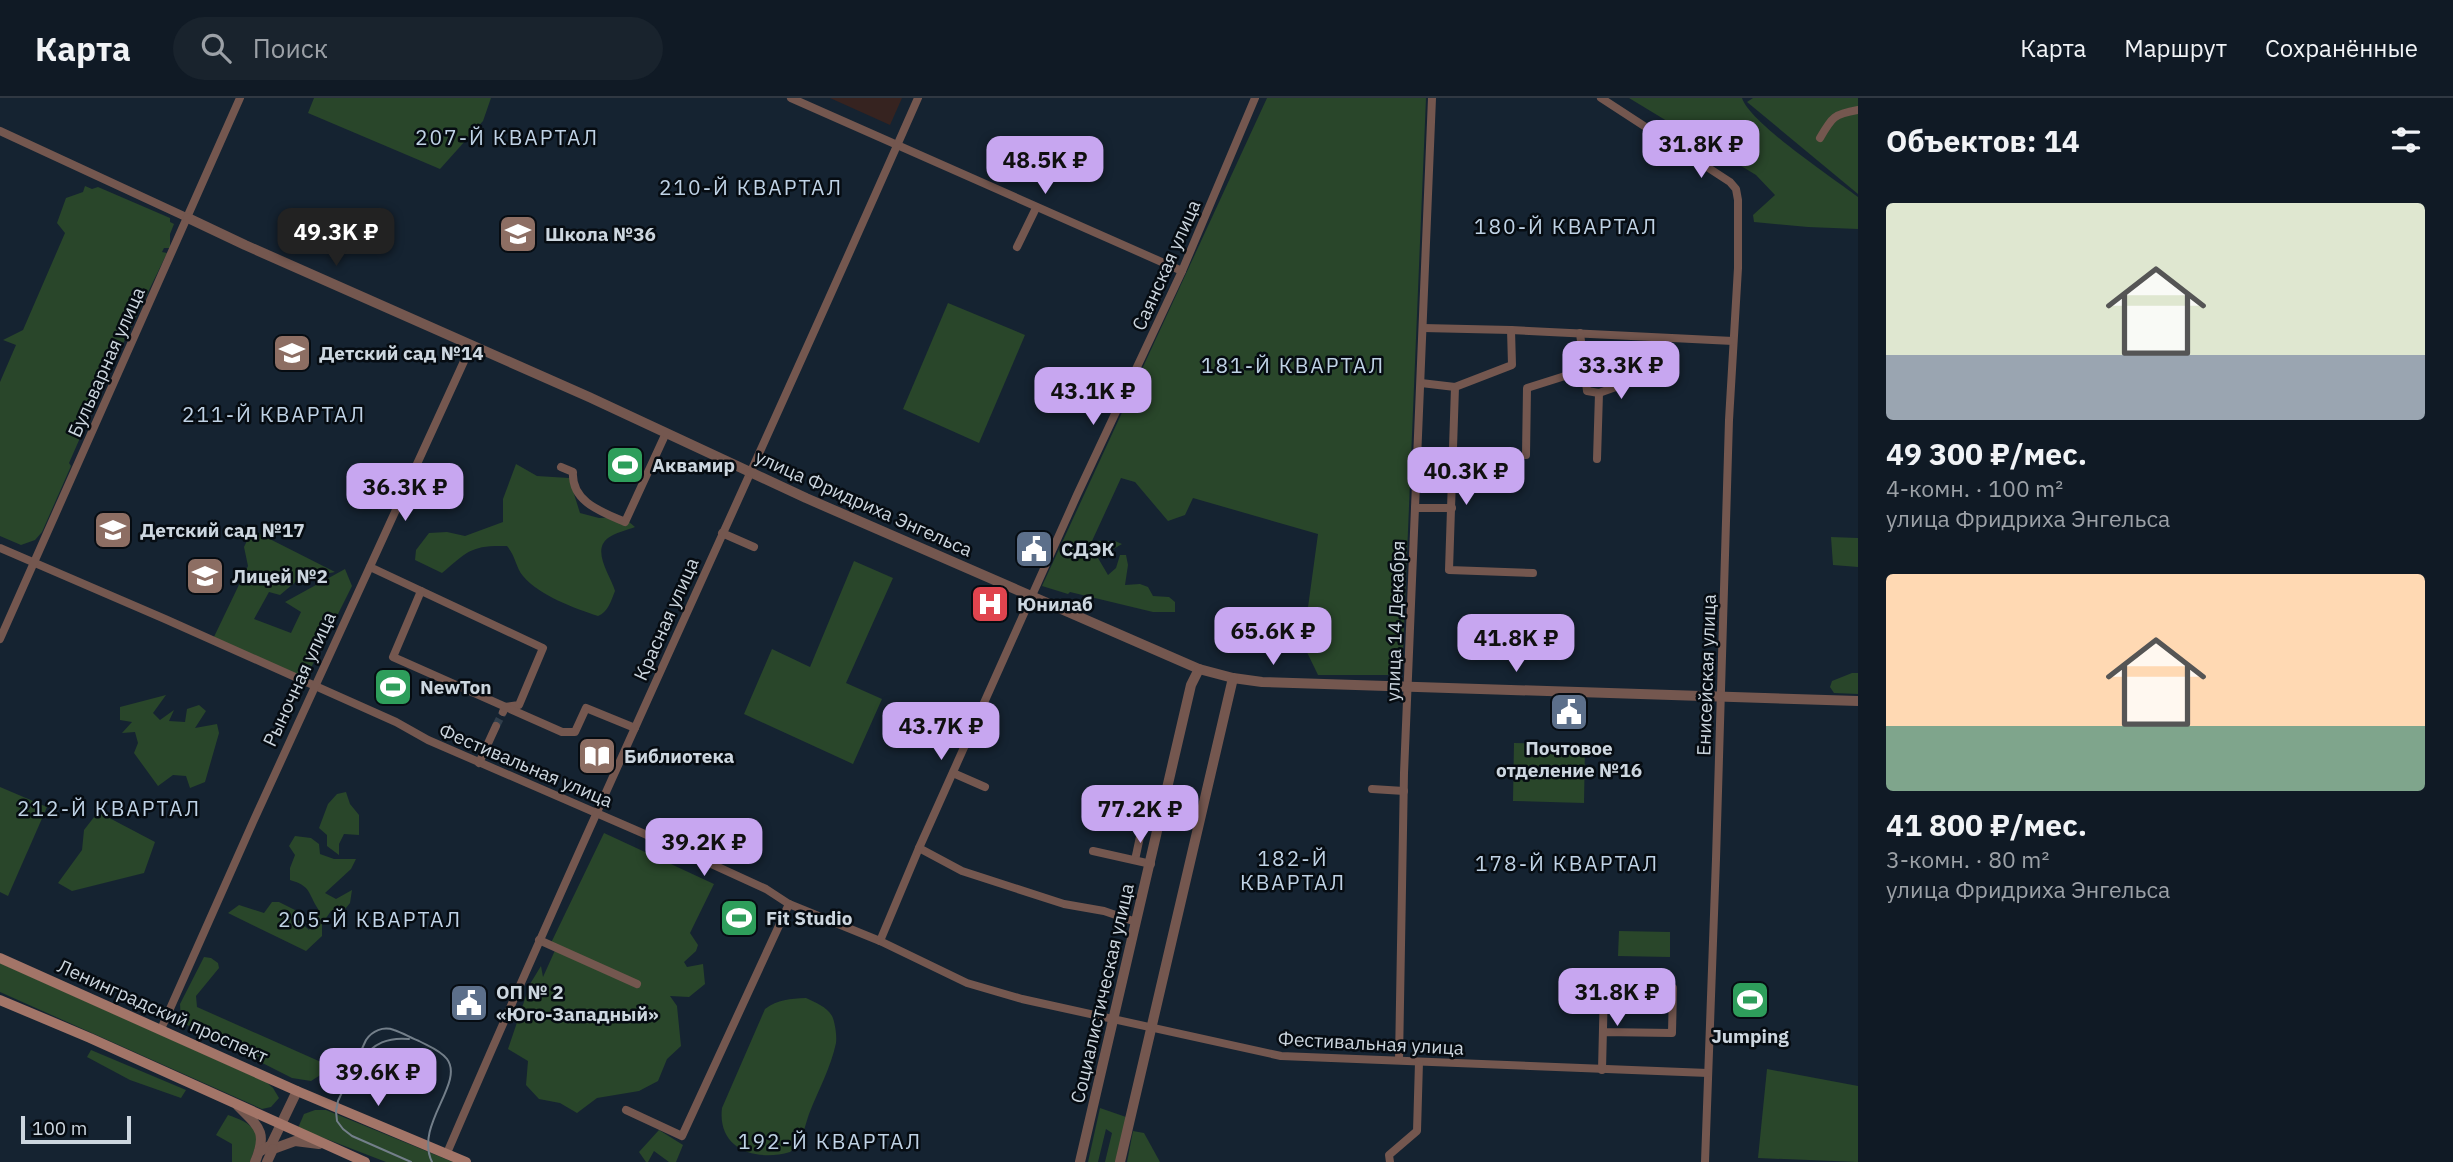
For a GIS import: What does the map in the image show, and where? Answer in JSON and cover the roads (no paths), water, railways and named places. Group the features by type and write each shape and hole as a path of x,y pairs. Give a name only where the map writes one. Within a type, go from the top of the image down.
{"main road":[{"name":"Ленинградский проспект","path":"0,958 297,1091 466,1162"},
{"path":"0,1000 365,1162"}],"street":[{"name":"Бульварная улица","path":"0,639 240,98"},
{"path":"791,98 1182,271"},
{"name":"Красная улица","path":"447,1153 539,940 918,98"},
{"name":"Саянская улица","path":"880,942 919,848 1077,495 1182,271 1255,98"},
{"name":"улица 14 Декабря","path":"1399,1060 1404,791 1432,98"},
{"name":"Енисейская улица","path":"1601,98 1730,181 1736,189 1738,200 1705,1162"},
{"path":"1820,138 1830,120 1839,114 1858,110"},
{"name":"улица Фридриха Энгельса","path":"0,131 750,472 1199,669 1262,682 1858,701"},
{"path":"1017,247 1036,208"},
{"path":"1423,328 1733,341"},
{"path":"1421,383 1455,387 1512,365 1511,330"},
{"path":"1580,333 1587,391 1599,393 1652,374"},
{"name":"Рыночная улица","path":"161,1029 471,346"},
{"path":"1526,454 1527,388 1584,370"},
{"path":"1455,387 1448,570 1533,573"},
{"path":"1597,460 1599,393"},
{"path":"561,467 573,472 573,481 587,505 625,522 666,433"},
{"path":"1415,508 1452,508"},
{"path":"722,533 754,547"},
{"name":"Фестивальная улица","path":"0,548 396,722 479,763 670,845 766,889 789,904 880,942 967,983 1022,999 1281,1056 1708,1073"},
{"path":"370,567 543,648 519,705 504,710"},
{"path":"421,591 393,656 504,710 562,732 575,732 586,708 635,728"},
{"name":"Социалистическая улица","path":"1080,1162 1191,685 1199,669"},
{"path":"1120,1162 1233,678"},
{"path":"479,763 496,726"},
{"path":"953,773 985,787"},
{"path":"1372,789 1404,791"},
{"path":"1104,808 1144,818 1135,860"},
{"path":"919,848 962,871 1064,904 1104,911 1136,922"},
{"path":"1093,851 1151,864"},
{"path":"626,1110 682,1136 789,904"},
{"path":"539,940 637,984"},
{"path":"1601,1070 1604,987 1673,988 1672,1033 1603,1031"},
{"path":"1390,1162 1389,1155 1417,1131 1419,1062"},
{"path":"267,1162 297,1091"},
{"path":"237,1105 260,1130 262,1139 257,1157"},
{"path":"257,1157 272,1147 297,1140 327,1146"}],"tunnel":[{"path":"496,726 503,712"}],"tram line":[{"path":"411,1162 352,1136 337,1121 338,1101 366,1040 371,1034 382,1029 397,1031 434,1048 447,1059 451,1069 450,1080 429,1134 428,1148 432,1162"},
{"path":"361,1060 382,1042 409,1039"}],"place":[{"name":"Школа №36","path":"518,234"},
{"name":"Детский сад №14","path":"292,353"},
{"name":"Аквамир","path":"625,465"},
{"name":"Детский сад №17","path":"113,530"},
{"name":"СДЭК","path":"1034,549"},
{"name":"Лицей №2","path":"205,576"},
{"name":"Юнилаб","path":"990,604"},
{"name":"NewTon","path":"393,687"},
{"name":"Почтовое отделение №16","path":"1569,712"},
{"name":"Библиотека","path":"597,756"},
{"name":"Fit Studio","path":"739,918"},
{"name":"Jumping","path":"1750,1000"},
{"name":"ОП № 2 «Юго-Западный»","path":"469,1003"}],"district":[{"name":"207-Й КВАРТАЛ","path":"507,137"},
{"name":"210-Й КВАРТАЛ","path":"751,187"},
{"name":"180-Й КВАРТАЛ","path":"1566,226"},
{"name":"181-Й КВАРТАЛ","path":"1293,365"},
{"name":"211-Й КВАРТАЛ","path":"274,414"},
{"name":"212-Й КВАРТАЛ","path":"109,808"},
{"name":"178-Й КВАРТАЛ","path":"1567,863"},
{"name":"182-Й КВАРТАЛ","path":"1293,870"},
{"name":"205-Й КВАРТАЛ","path":"370,919"},
{"name":"192-Й КВАРТАЛ","path":"830,1141"}]}
